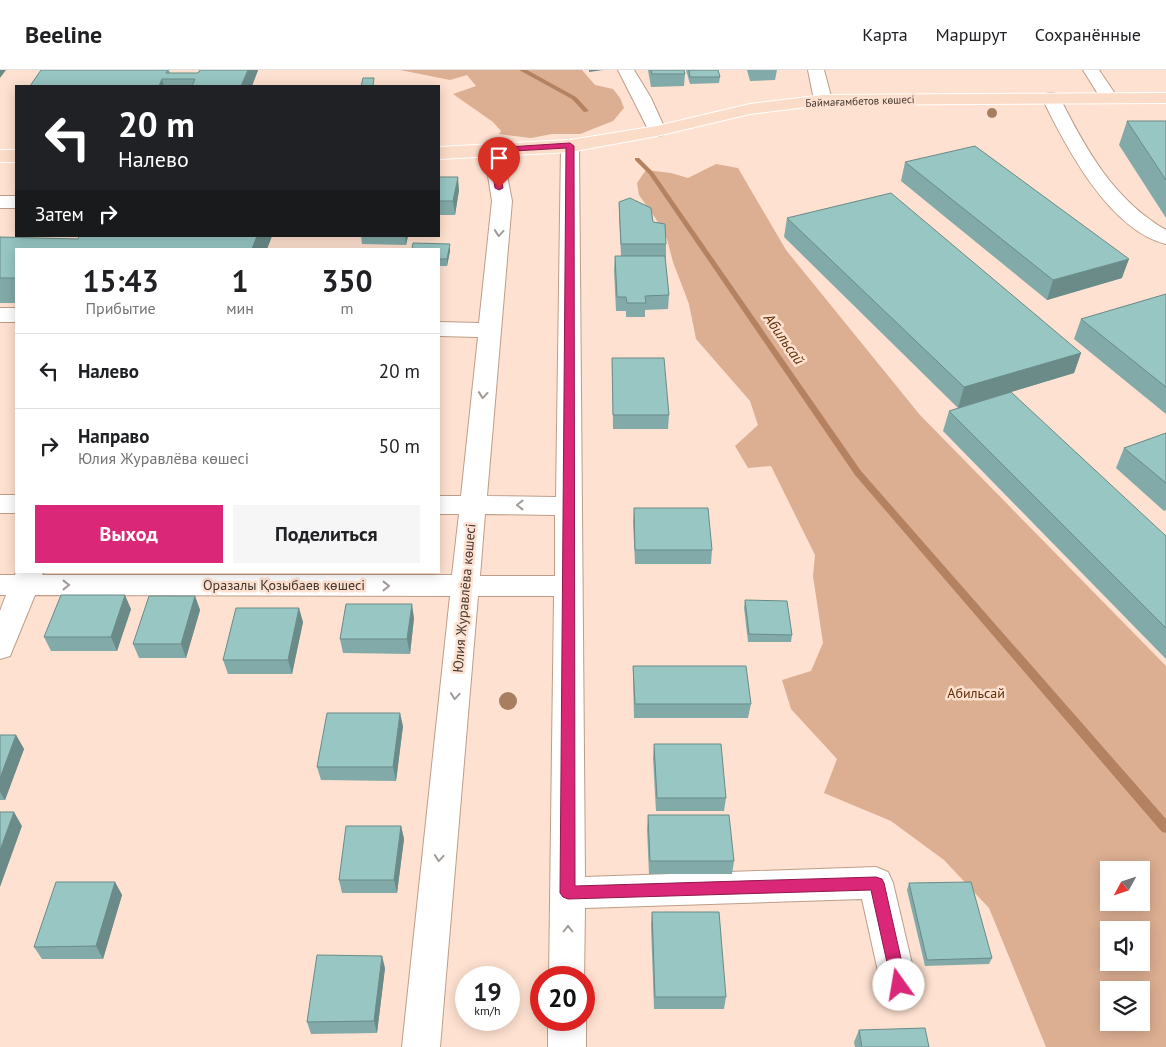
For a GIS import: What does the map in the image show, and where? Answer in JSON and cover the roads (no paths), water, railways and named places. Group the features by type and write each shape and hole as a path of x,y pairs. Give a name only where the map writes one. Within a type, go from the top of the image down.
{"main road":[{"name":"Баймағамбетов көшесі","path":"440,153 570,146 657,131 750,110 823,100 1166,98"},
{"path":"0,156 15,156"}],"street":[{"path":"626,70 642,98 657,131"},
{"path":"816,70 823,100"},
{"path":"1091,70 1109,98"},
{"path":"1050,98 1062,122 1102,187 1126,212 1166,238"},
{"path":"567,966 570,146"},
{"name":"Юлия Журавлёва көшесі","path":"421,1047 502,201 492,150"},
{"path":"0,202 15,202"},
{"path":"0,315 15,315"},
{"path":"440,330 490,330"},
{"path":"0,504 15,504"},
{"path":"440,505 568,506"},
{"path":"0,648 18,580"},
{"name":"Оразалы Қозыбаев көшесі","path":"18,580 568,586"},
{"path":"568,893 876,883 899,985"},
{"path":"567,1031 567,1047"}],"waterway":[{"name":"Абильсай","path":"522,70 574,98 586,111"},
{"name":"Абильсай","path":"637,159 651,173 858,473 1166,828"}]}
